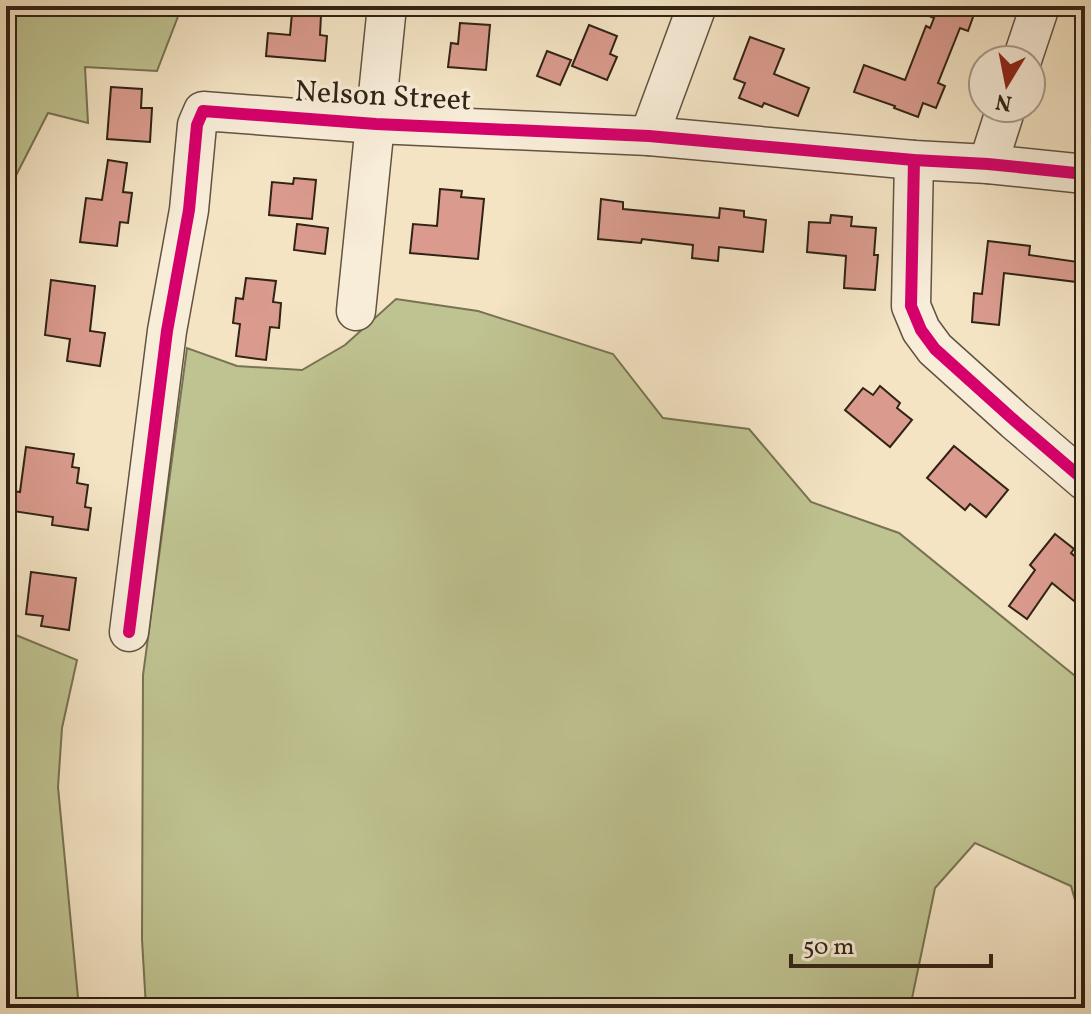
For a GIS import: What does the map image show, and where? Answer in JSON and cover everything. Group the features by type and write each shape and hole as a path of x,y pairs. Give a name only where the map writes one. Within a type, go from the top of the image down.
{"street":[{"path":"356,311 387,6"},
{"path":"649,136 697,6"},
{"path":"1027,44 1040,6"},
{"name":"Nelson Street","path":"129,632 167,331 189,210 197,125 203,111 376,124 649,136 1085,174"},
{"path":"988,164 1001,124"},
{"path":"914,160 911,306 921,330 935,349 1085,481"}],"green space":[{"path":"6,6 182,6 157,71 85,67 88,123 48,113 6,195"},
{"path":"396,299 478,311 613,354 663,418 749,429 811,502 899,533 1085,684 1085,935 1071,886 975,843 935,888 910,1008 146,1008 142,939 143,675 187,348 237,366 302,370 345,345"},
{"path":"6,631 77,660 62,728 58,787 79,1008 6,1008"}],"building":[{"path":"908,6 977,6 968,31 960,28 938,83 945,86 936,108 923,103 918,117 854,92 864,65 905,80 926,26 930,28 934,18"},
{"path":"292,13 321,15 320,35 327,36 325,61 266,56 268,33 290,35"},
{"path":"460,23 490,25 486,70 448,67 451,43 458,44"},
{"path":"589,25 617,36 610,54 617,57 607,80 572,66"},
{"path":"750,37 784,49 774,74 809,88 798,116 764,103 762,107 739,98 745,83 734,79"},
{"path":"547,51 571,60 560,85 537,76"},
{"path":"111,87 142,89 141,108 152,108 150,142 107,139"},
{"path":"108,160 127,163 123,192 132,193 128,223 120,222 117,246 80,242 86,198 102,200"},
{"path":"294,178 316,180 312,219 269,215 272,182 293,184"},
{"path":"440,189 462,191 461,197 484,199 478,259 410,253 413,224 437,226"},
{"path":"601,199 623,202 623,209 719,218 720,208 744,211 744,217 766,220 763,252 719,247 718,261 692,258 693,245 642,239 641,243 598,239"},
{"path":"831,215 852,217 851,226 876,228 874,255 878,255 875,290 844,288 846,256 807,252 809,222 830,223"},
{"path":"297,224 328,228 325,254 294,250"},
{"path":"988,241 1030,246 1029,255 1085,263 1085,283 1004,273 999,325 972,322 974,293 982,294"},
{"path":"246,278 276,281 273,302 281,303 279,328 270,327 266,360 236,356 240,324 233,323 236,298 243,299"},
{"path":"51,280 95,286 90,331 105,333 100,366 67,361 70,339 45,335"},
{"path":"880,386 900,403 897,408 912,420 890,447 845,410 863,388 873,395"},
{"path":"954,446 1008,490 986,517 970,504 965,510 927,478"},
{"path":"26,447 74,454 72,467 79,468 77,483 88,485 85,507 91,508 88,530 52,525 53,517 6,510 6,490 20,492"},
{"path":"1055,534 1074,549 1071,553 1085,565 1085,610 1052,583 1027,619 1009,606 1035,570 1030,565"},
{"path":"31,572 76,578 69,630 41,626 43,616 26,614"}],"cycle path":[{"path":"129,632 167,331 189,210 197,125 203,111 376,124 649,136 1085,174"},
{"path":"914,160 911,306 921,330 935,349 1085,481"}]}
